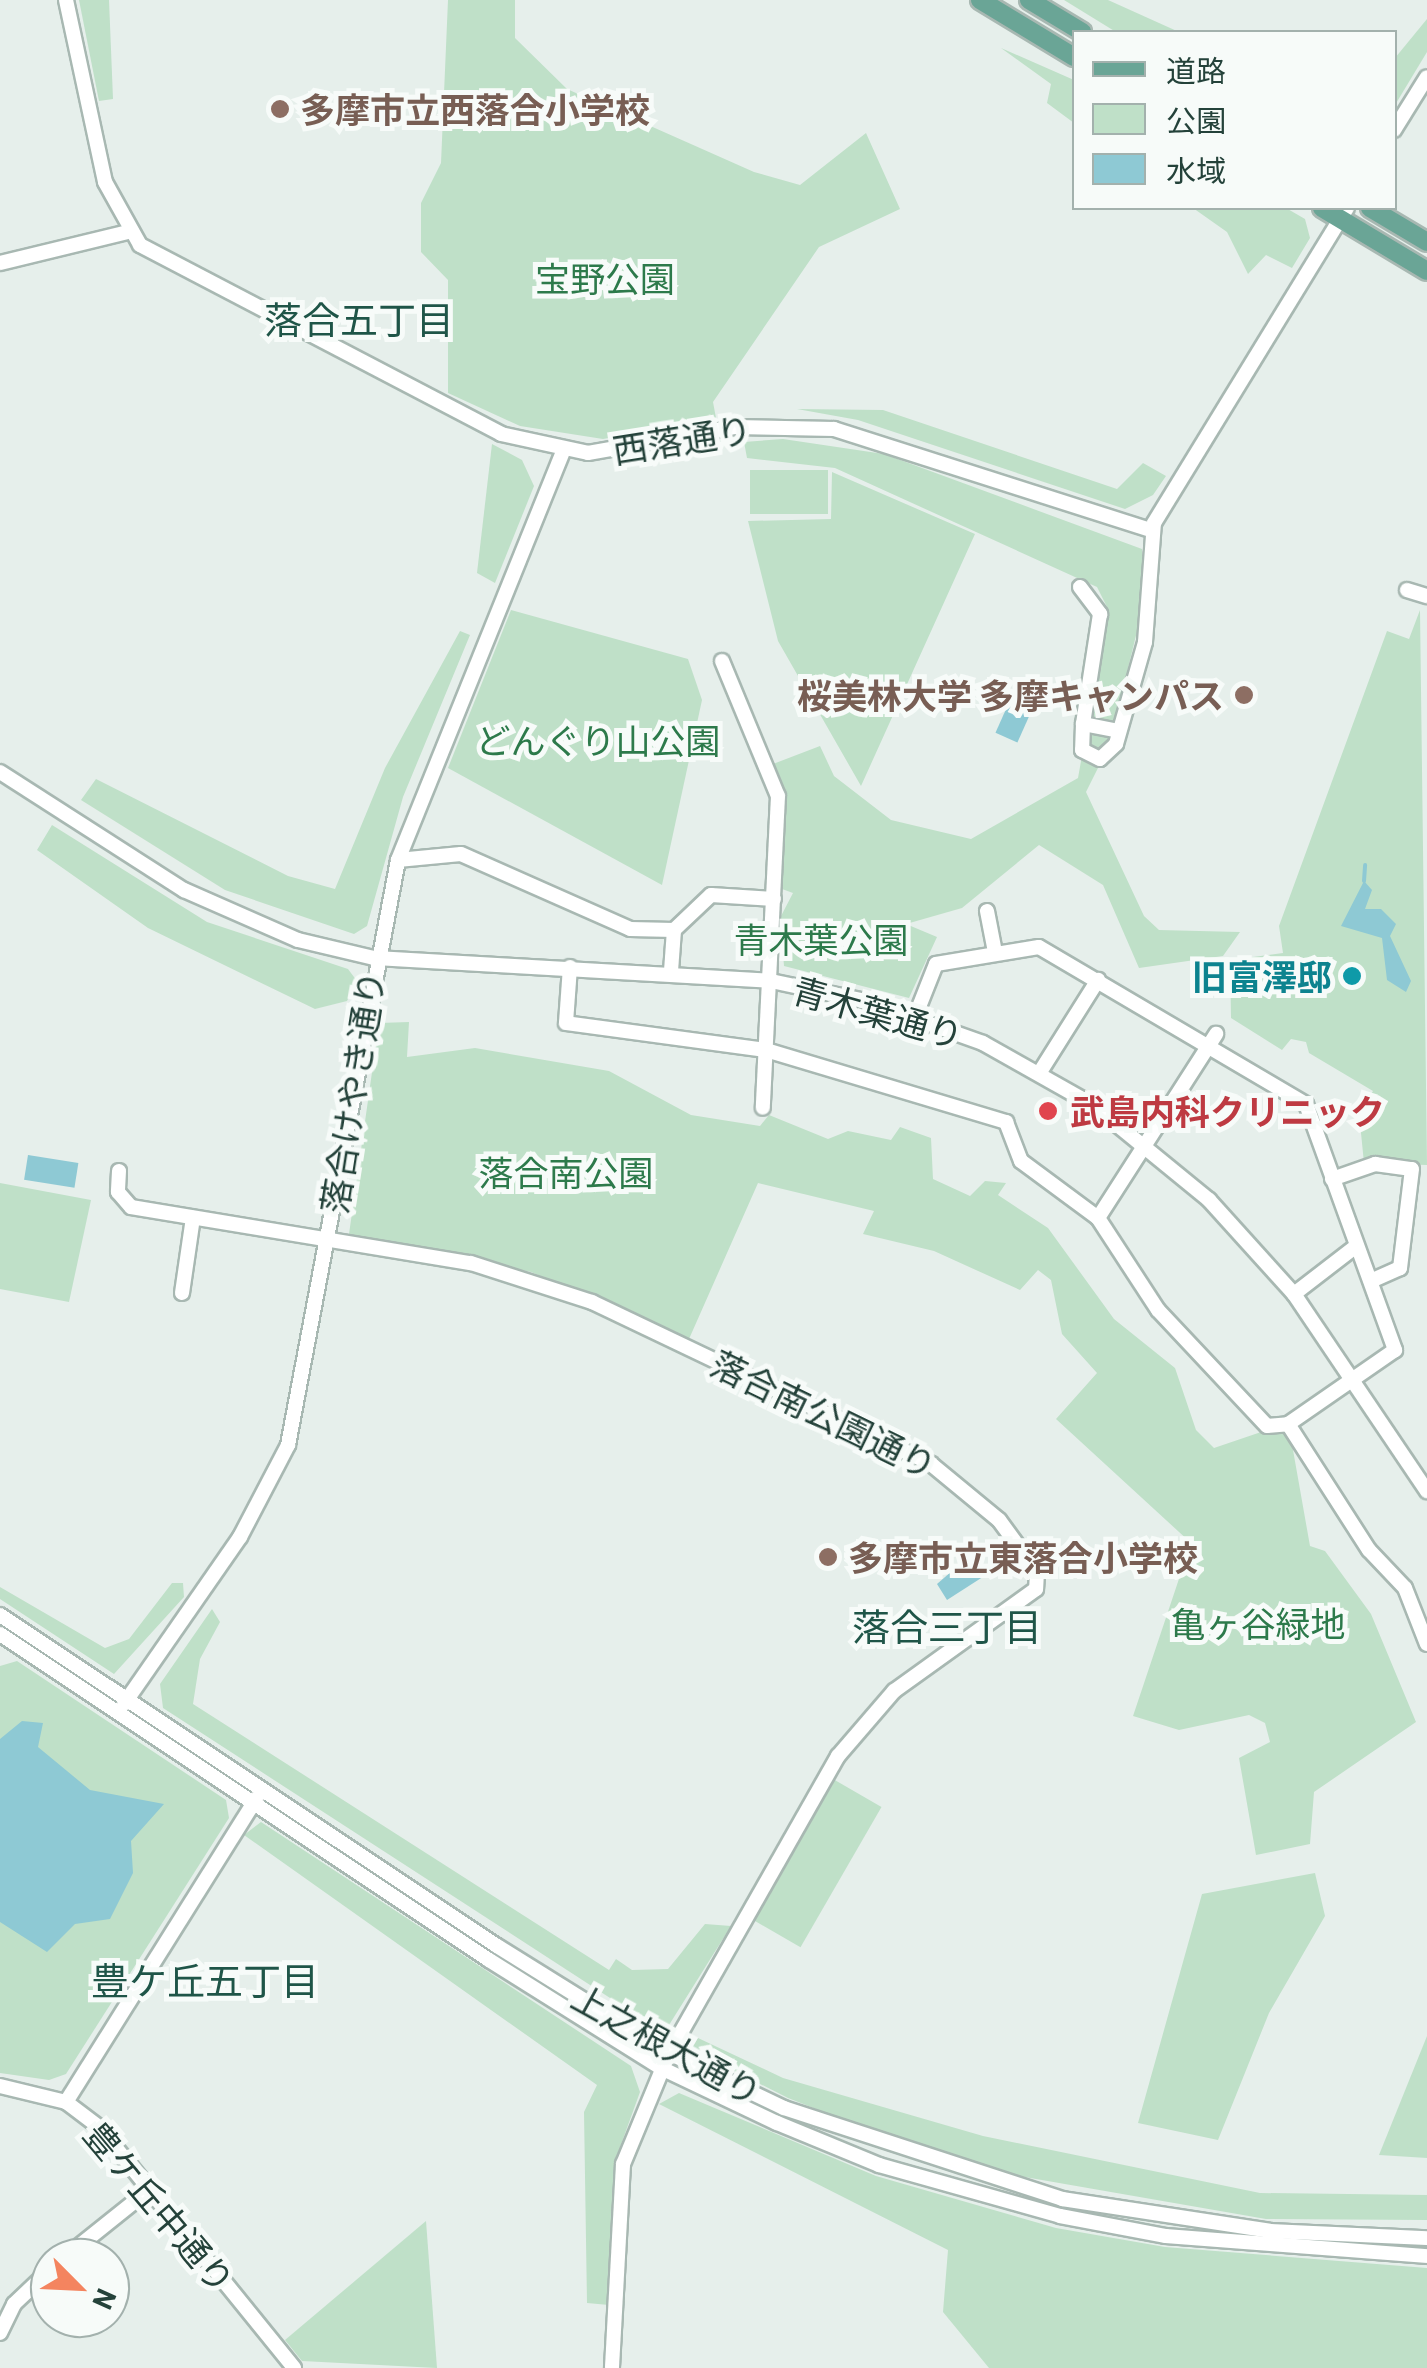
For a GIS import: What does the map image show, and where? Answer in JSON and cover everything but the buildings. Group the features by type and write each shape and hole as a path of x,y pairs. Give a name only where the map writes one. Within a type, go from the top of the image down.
{"main road":[{"path":"980,0 1072,56"},
{"path":"1029,0 1079,30"},
{"path":"1373,210 1427,242"},
{"path":"1344,213 1427,271"}],"street":[{"name":"西落通り","path":"66,0 104,182 128,232 174,270 502,434 563,451 736,427 834,429 1152,530"},
{"path":"1397,125 1427,77"},
{"path":"1080,587 1100,614 1082,750 1095,760 1110,755 1150,614 1152,530 1344,213"},
{"path":"0,263 128,232"},
{"name":"落合けやき通り","path":"118,1713 273,1482 298,1412 374,958 398,860 563,451"},
{"path":"1407,590 1427,596"},
{"path":"722,661 778,796 763,1108"},
{"path":"1083,724 1119,731"},
{"name":"青木葉通り","path":"0,772 216,907 374,958 671,971 771,981 915,1017 1040,1072 1146,1144 1294,1294 1427,1491"},
{"path":"398,860 461,854 630,929 674,930"},
{"path":"671,971 674,930 711,896 774,899"},
{"path":"987,910 995,952"},
{"path":"570,967 566,1023 766,1050 1006,1122 1021,1162 1098,1218 1158,1310 1267,1426 1288,1424 1394,1350 1306,1104 1212,1038 1039,947 936,964 915,1017"},
{"path":"1040,1072 1098,980"},
{"path":"1098,1218 1212,1038"},
{"path":"1332,1179 1375,1164 1412,1169 1400,1268 1371,1282"},
{"path":"120,1171 120,1201 193,1218 328,1239"},
{"path":"182,1293 193,1218"},
{"name":"落合南公園通り","path":"328,1239 536,1281 699,1352 931,1464 989,1510 1037,1572 1036,1588 894,1691 838,1756 669,2052"},
{"path":"1294,1294 1355,1247"},
{"path":"1288,1424 1369,1550 1405,1588 1427,1644"},
{"name":"上之根大通り","path":"0,1615 5,1635 118,1713 661,2068 879,2165 1060,2216 1184,2238 1427,2256"},
{"name":"上之根大通り","path":"5,1635 128,1699 669,2052 885,2148 1062,2200 1270,2231 1427,2238"},
{"path":"66,2102 263,1789"},
{"path":"612,2368 623,2164 669,2052"},
{"name":"豊ケ丘中通り","path":"0,2086 66,2102 149,2190 294,2368"},
{"path":"89,2238 149,2190"},
{"path":"0,2334 14,2304 30,2289"}],"green space":[{"path":"79,0 109,0 113,99 99,101"},
{"name":"宝野公園","path":"448,0 515,0 515,38 567,89 754,172 800,185 866,133 900,209 819,247 713,402 716,418 603,439 520,426 448,393 448,280 421,252 421,203 441,163"},
{"path":"1064,0 1108,0 1175,30 1113,30"},
{"path":"1427,19 1427,52 1397,102 1397,56"},
{"path":"1001,48 1072,79 1072,122 1047,103 1051,84"},
{"path":"1196,210 1289,210 1305,219 1310,238 1292,268 1266,255 1248,274 1227,232"},
{"path":"797,409 883,410 1117,489 1143,463 1166,476 1153,495 1125,509 858,420"},
{"name":"青木葉公園","path":"783,439 884,454 1142,549 1142,611 1109,746 1086,792 1144,916 1159,930 1240,932 1223,956 1139,968 1103,885 1039,845 962,908 906,924 937,937 909,998 784,966 780,918 793,893 782,889 785,795 773,764 820,746 834,776 891,820 971,839 1078,778 1108,609 1097,587 835,468 747,458 744,442"},
{"path":"492,444 522,460 534,486 495,583 477,573"},
{"path":"750,470 828,470 828,514 750,514"},
{"path":"832,472 975,534 861,786 778,641 748,521 831,519"},
{"name":"どんぐり山公園","path":"511,610 688,659 702,700 662,885 448,768"},
{"path":"1420,610 1427,1165 1364,1163 1359,1113 1373,1091 1309,1053 1306,1042 1291,1039 1282,1050 1231,1018 1230,960 1283,953 1279,926 1387,631 1409,639"},
{"path":"460,631 470,635 403,797 367,926 354,934 225,890 81,800 96,779 288,876 335,889 385,768"},
{"path":"52,825 207,922 348,969 357,981 347,1001 315,1009 148,928 37,850"},
{"path":"409,1022 407,1057 475,1048 609,1071 691,1115 760,1126 769,1115 828,1139 848,1131 891,1140 900,1127 931,1138 933,1179 970,1196 985,1181 1006,1183 998,1195 1048,1228 1114,1319 1175,1368 1196,1430 1214,1448 1267,1430 1290,1433 1310,1546 1325,1551 1371,1614 1416,1722 1314,1792 1310,1844 1256,1855 1239,1758 1270,1742 1265,1723 1249,1715 1179,1730 1133,1716 1191,1543 1056,1419 1097,1373 1062,1334 1051,1280 1038,1270 1020,1290 934,1251 863,1234 874,1211 758,1183 689,1339 531,1272 349,1234 379,1023"},
{"path":"0,1183 91,1200 69,1302 0,1289"},
{"path":"172,1583 183,1583 184,1597 114,1674 0,1599 0,1587 105,1648 129,1639"},
{"path":"212,1609 220,1622 200,1659 193,1704 609,1970 616,1959 632,1970 668,1969 705,1924 731,1926 664,2033 163,1708 160,1684"},
{"path":"17,1661 226,1800 229,1818 66,2074 49,2080 0,2073 0,1666"},
{"path":"833,1779 881,1807 800,1947 752,1919"},
{"path":"261,1822 631,2066 640,2092 615,2161 609,2305 587,2303 584,2112 597,2085 244,1835"},
{"path":"1315,1873 1325,1916 1269,2013 1218,2140 1138,2123 1202,1894"},
{"path":"1427,2036 1427,2158 1379,2155"},
{"path":"698,2038 783,2078 983,2136 1260,2193 1427,2195 1427,2220 1266,2219 961,2166 788,2098 691,2049"},
{"path":"679,2093 876,2176 1056,2228 1165,2247 1427,2268 1427,2368 989,2368 943,2312 948,2250 659,2104"},
{"path":"426,2221 437,2368 302,2361 285,2340"}],"water":[{"path":"1015,689 1037,699 1017,743 995,733"},
{"path":"1364,881 1372,890 1365,909 1381,909 1396,924 1390,936 1411,981 1406,992 1387,980 1382,938 1341,926"},
{"path":"28,1155 78,1163 74,1188 24,1180"},
{"path":"975,1551 989,1573 947,1600 937,1584"},
{"path":"22,1721 43,1723 38,1747 90,1790 164,1804 131,1841 133,1873 110,1919 75,1924 47,1952 0,1922 0,1739"}],"waterway":[{"path":"1364,881 1365,865"}],"place":[{"name":"多摩市立西落合小学校","path":"280,109"},
{"name":"桜美林大学 多摩キャンパス","path":"1244,695"},
{"name":"旧富澤邸","path":"1352,976"},
{"name":"武島内科クリニック","path":"1048,1111"},
{"name":"多摩市立東落合小学校","path":"828,1557"}],"district":[{"name":"落合五丁目","path":"359,320"},
{"name":"落合三丁目","path":"947,1627"},
{"name":"豊ケ丘五丁目","path":"205,1981"}],"park label":[{"name":"落合南公園","path":"566,1172"},
{"name":"亀ヶ谷緑地","path":"1258,1623"}]}
